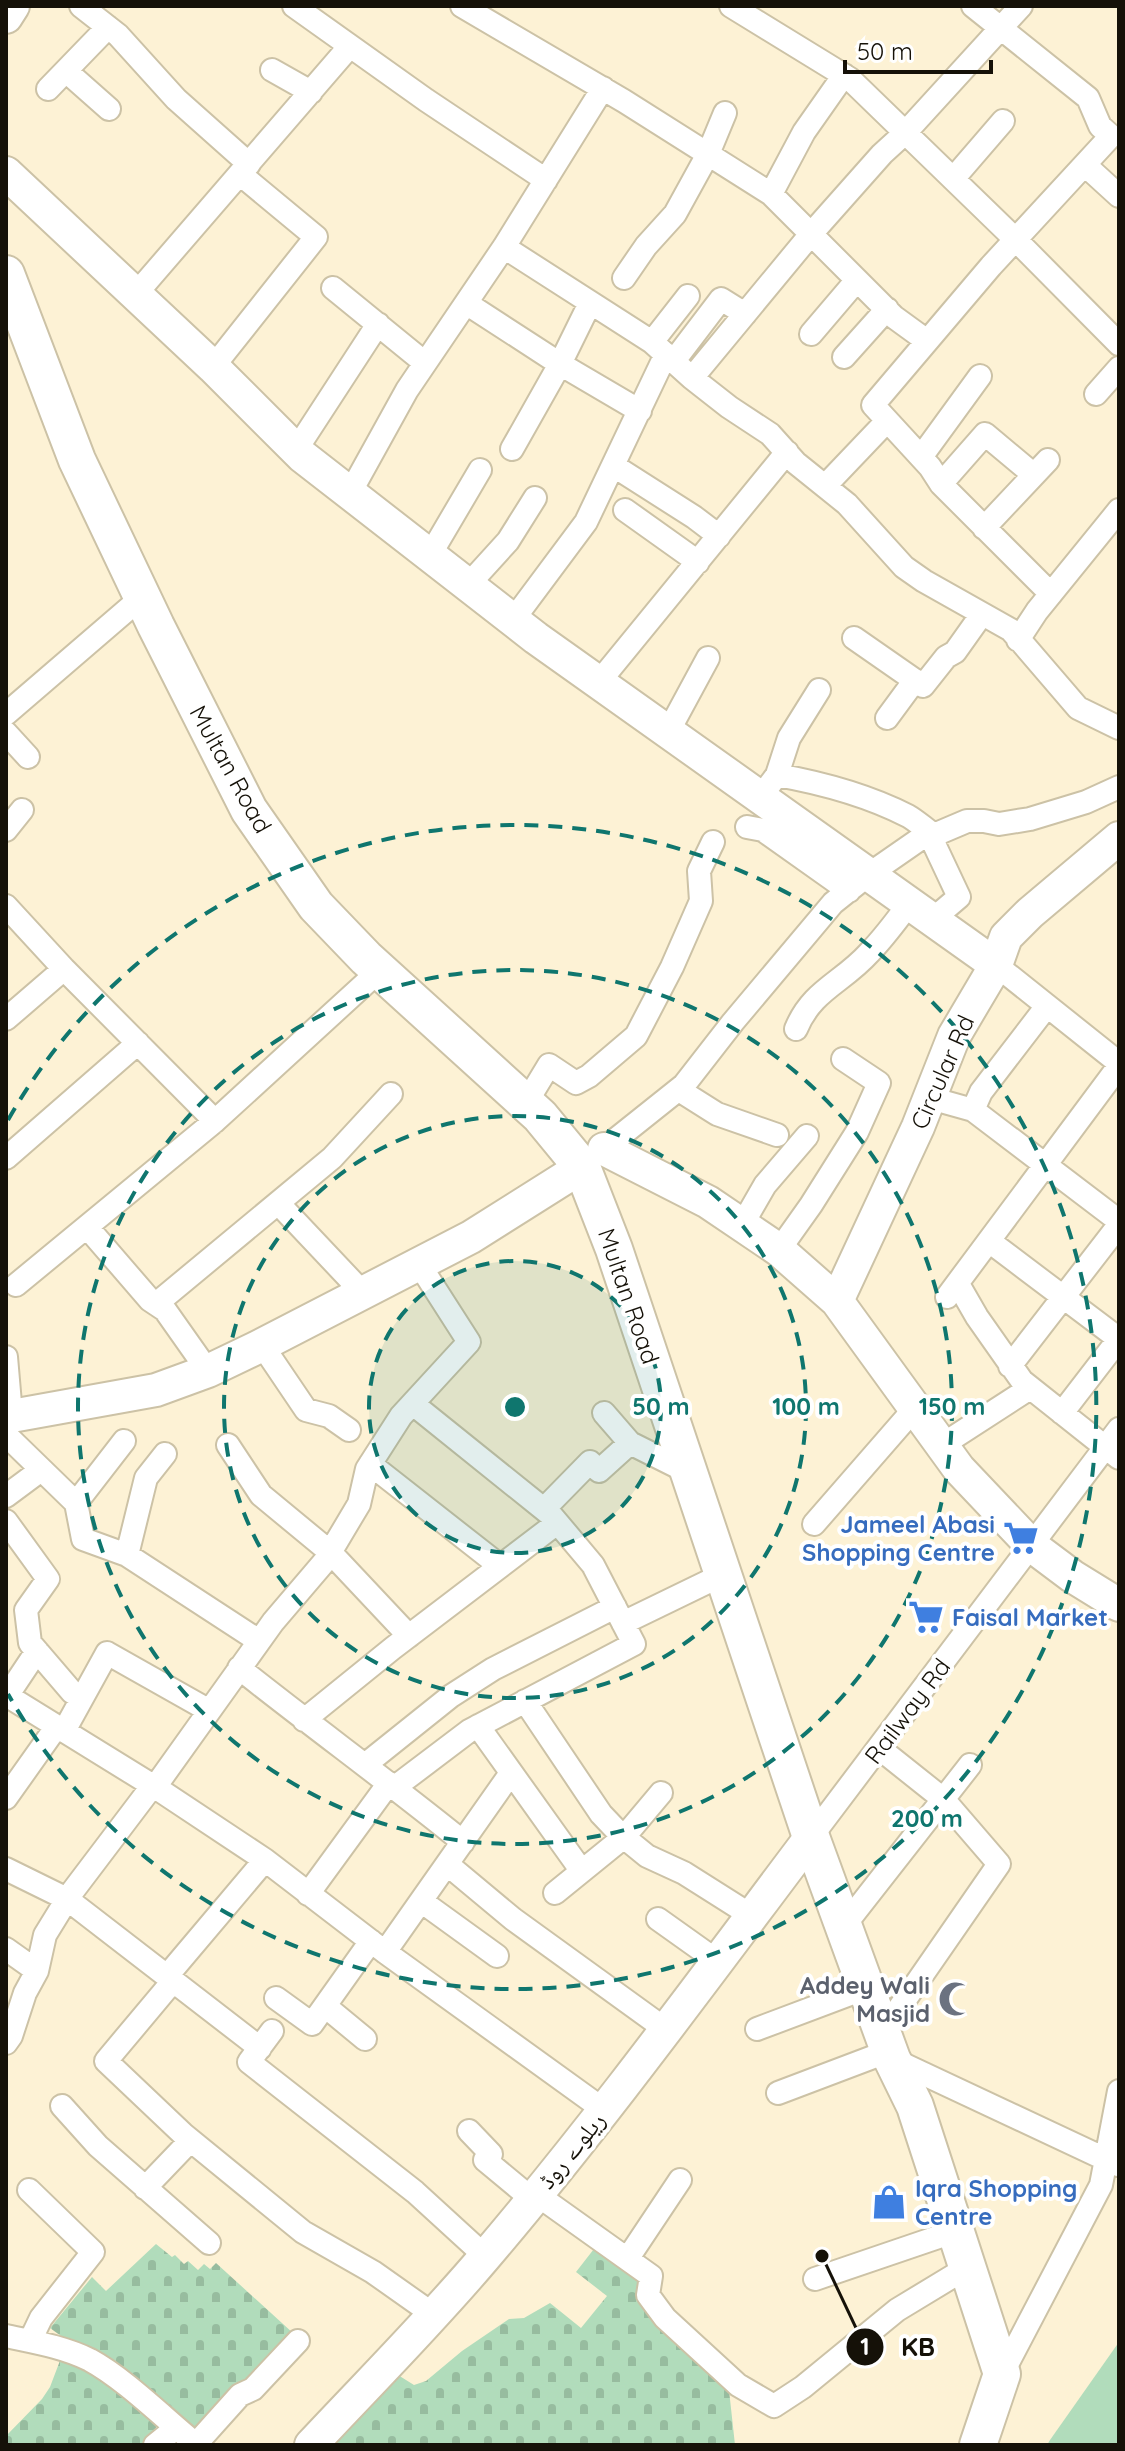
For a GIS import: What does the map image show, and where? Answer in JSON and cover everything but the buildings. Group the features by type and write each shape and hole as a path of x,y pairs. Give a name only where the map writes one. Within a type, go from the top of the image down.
{"main road":[{"name":"Multan Road","path":"6,274 77,460 249,810 316,906 380,970 540,1116 593,1158 614,1249 811,1837 888,2048 915,2106 1002,2374"},
{"path":"978,2445 1002,2374"}],"street":[{"path":"6,17 13,6"},
{"path":"81,6 118,35 244,169 316,237 213,367"},
{"path":"294,6 546,180"},
{"path":"462,6 603,88 771,194 887,309 927,341"},
{"path":"731,6 844,75 1119,344"},
{"path":"973,6 1088,98 1100,126 1111,136 873,405 921,457 941,484 1051,594"},
{"path":"692,378 811,234 1021,6"},
{"path":"48,89 108,27"},
{"path":"135,295 350,46"},
{"path":"272,70 311,92"},
{"path":"66,71 109,109"},
{"path":"771,194 804,132 844,75"},
{"path":"350,493 407,390 504,247 603,88"},
{"path":"624,278 646,246 675,214 708,154 725,113"},
{"path":"953,179 1003,121"},
{"path":"1085,165 1119,196"},
{"path":"6,173 213,367 296,450 513,620 668,732 769,787 858,883"},
{"path":"504,247 619,319 729,407 770,434 796,463 847,504 904,567 1011,630 1078,708 1119,728"},
{"path":"811,334 857,280"},
{"path":"333,288 425,363"},
{"path":"513,620 586,522 640,411 688,296"},
{"path":"664,353 721,299 745,314"},
{"path":"466,303 640,411"},
{"path":"512,449 590,303"},
{"path":"844,357 887,309"},
{"path":"296,450 378,324"},
{"path":"1096,394 1119,368"},
{"path":"921,457 980,376"},
{"path":"825,486 886,422"},
{"path":"941,484 985,434 1041,467 984,528"},
{"path":"599,682 787,452"},
{"path":"614,466 719,536"},
{"path":"430,555 480,470"},
{"path":"468,585 508,541 535,498"},
{"path":"625,510 698,562"},
{"path":"1018,640 1037,611 1119,510"},
{"path":"6,714 142,597"},
{"path":"854,638 923,686 946,657 955,652 982,614"},
{"path":"668,732 708,658"},
{"path":"887,718 915,680"},
{"path":"769,787 789,738 819,690"},
{"path":"6,733 28,757"},
{"path":"769,787 825,784 911,818 932,833 959,897 921,912 842,978 818,994 803,1012 796,1029"},
{"path":"8,1422 156,1390 208,1371 471,1237 593,1158 679,1090 833,903 858,883 932,833 967,821 999,824 1030,819 1086,802 1119,787"},
{"path":"6,830 22,810"},
{"path":"747,827 763,830 858,883 921,912 996,965 1119,1065 952,1291 977,1317 1022,1381 1112,1453"},
{"name":"Circular Rd","path":"837,1301 900,1168 954,1036 996,965 1006,937 1119,838"},
{"path":"526,1103 549,1065 576,1083 589,1076 636,1036 672,967 701,901 699,871 713,842"},
{"path":"6,906 215,1121"},
{"path":"6,1019 64,969"},
{"path":"16,1285 215,1121 380,970"},
{"path":"973,1110 981,1092 1047,1006"},
{"path":"6,1158 138,1043"},
{"path":"779,1250 857,1132 879,1083 843,1059"},
{"path":"679,1090 717,1114 777,1135"},
{"path":"156,1304 332,1158 391,1094"},
{"path":"930,1098 973,1110 1119,1223 1065,1298 1010,1366"},
{"path":"742,1225 765,1185 807,1136"},
{"path":"593,1158 708,1202 779,1250 837,1301 959,1469 1032,1546 1119,1605"},
{"path":"278,1203 363,1293"},
{"path":"87,1227 156,1304 165,1310 208,1371"},
{"path":"989,1241 1119,1339 1062,1413"},
{"path":"6,2043 37,1971 45,1935 67,1899 147,1793 155,1787 259,1641 330,1552 359,1504 370,1464 401,1416 469,1342 419,1264"},
{"path":"262,1345 306,1410 329,1416 349,1430"},
{"path":"6,1357 8,1422 41,1470 76,1503 83,1539 127,1555 259,1641"},
{"path":"942,1445 1030,1388"},
{"path":"308,1894 392,1785 478,1726 634,1644 593,1565 551,1516 413,1404"},
{"path":"814,1524 915,1408"},
{"path":"604,1413 630,1443 690,1473"},
{"name":"Railway Rd","path":"811,1837 1032,1546 1112,1453 1119,1429"},
{"path":"76,1503 124,1441"},
{"path":"304,1720 500,1566 551,1516 590,1462 599,1471 630,1443"},
{"path":"228,1445 261,1495 330,1552 409,1636"},
{"path":"127,1555 146,1478 165,1454"},
{"path":"370,1464 500,1566"},
{"path":"6,1496 41,1470"},
{"path":"6,1521 48,1579 26,1610 30,1643 72,1692 82,1698"},
{"path":"366,1764 451,1696 493,1669 724,1574"},
{"path":"37,1651 7,1696 155,1787 265,1860 604,2110"},
{"path":"6,1798 82,1698 107,1653 208,1710"},
{"path":"239,1668 463,1842"},
{"path":"525,1701 601,1814 624,1837 647,1856 684,1873 752,1916"},
{"path":"478,1726 581,1870"},
{"path":"778,2093 888,2048 999,1864 943,1799 879,1748"},
{"path":"844,1926 970,1765"},
{"path":"276,1998 312,2024 421,1901 511,1773"},
{"path":"555,1893 624,1837 661,1793"},
{"name":"ریلوے روڈ","path":"311,2445 434,2315 534,2197 604,2110 811,1837"},
{"path":"265,1860 106,2061 190,2141 303,2232 373,2272 434,2315"},
{"path":"447,1864 513,1919 665,2029"},
{"path":"6,1869 67,1899 170,1978 266,2040 249,2062 415,2192 485,2256"},
{"path":"421,1901 497,1956"},
{"path":"658,1919 717,1961"},
{"path":"6,1949 37,1971"},
{"path":"757,2029 866,1988"},
{"path":"325,2006 365,2039"},
{"path":"888,2048 1113,2162"},
{"path":"1002,2374 1113,2162 1119,2091"},
{"path":"62,2106 98,2146 209,2243"},
{"path":"469,2131 491,2154 485,2160 651,2276 648,2295 665,2318 738,2385 774,2406 803,2387 897,2310 968,2267"},
{"path":"145,2188 190,2141"},
{"path":"628,2258 680,2180"},
{"path":"29,2190 93,2252 41,2318 30,2341"},
{"path":"815,2279 956,2231"},
{"path":"6,2336 64,2350 98,2365 197,2444 240,2395 253,2389 298,2341"},
{"path":"155,2445 176,2428"}],"green space":[{"path":"156,2244 172,2257 175,2255 184,2264 188,2261 198,2270 204,2264 210,2269 216,2263 294,2334 196,2432 95,2351 50,2328 92,2277 106,2291"},
{"path":"597,2245 640,2277 729,2390 735,2445 332,2445 398,2375 414,2385 426,2381 462,2351 509,2319 524,2318 550,2303 581,2328 607,2296 576,2272"},
{"path":"1119,2342 1119,2445 1047,2445 1050,2440"},
{"path":"61,2358 81,2361 158,2425 143,2445 6,2445 6,2436 50,2387"}],"place":[{"name":"Jameel Abasi Shopping Centre","path":"1021,1538"},
{"name":"Faisal Market","path":"926,1617"},
{"name":"Addey Wali Masjid","path":"956,1999"},
{"name":"Iqra Shopping Centre","path":"889,2202"},
{"name":"KB","path":"822,2256"}]}
